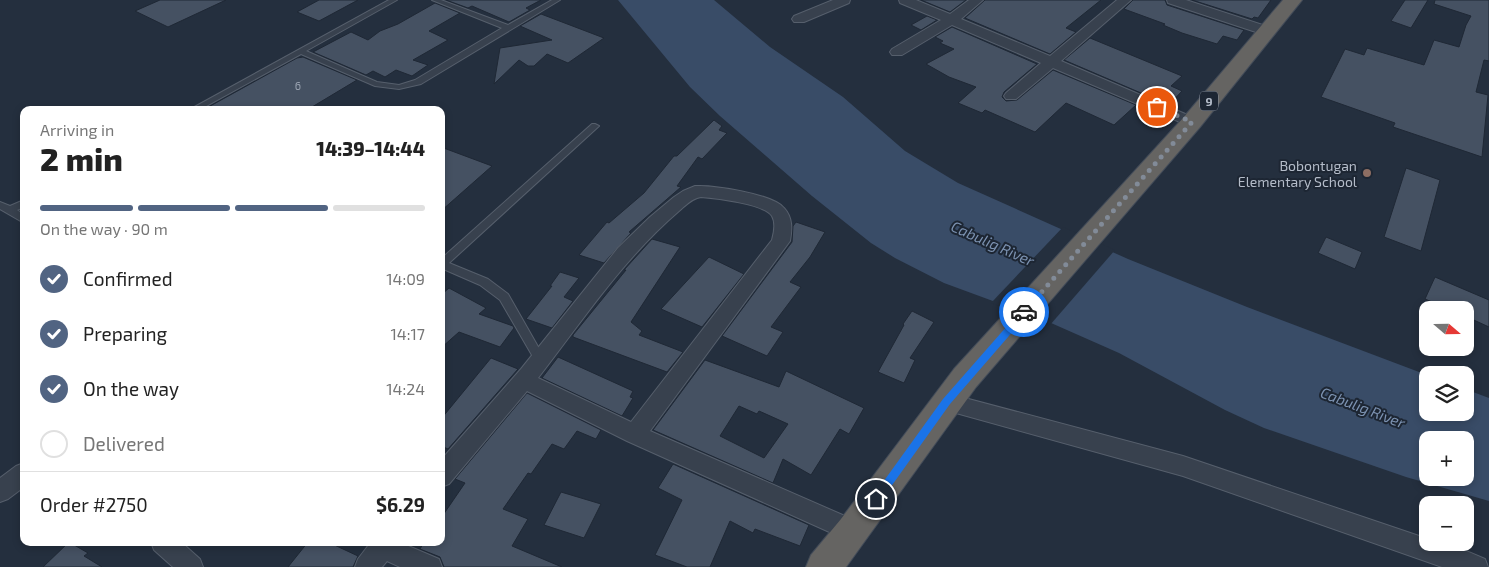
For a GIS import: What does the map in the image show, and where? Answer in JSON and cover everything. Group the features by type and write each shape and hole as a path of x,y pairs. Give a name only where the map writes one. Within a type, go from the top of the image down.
{"highway":[{"name":"9","path":"824,567 853,531 956,390 1192,122 1293,0"}],"street":[{"path":"799,19 844,0"},
{"path":"905,0 1192,122"},
{"path":"897,52 951,20 977,0"},
{"path":"1011,96 1125,0"},
{"path":"1173,0 1268,31"},
{"path":"445,472 523,380 627,249 655,220 695,192 708,192 767,205 778,211 784,227 781,241 636,434"},
{"path":"523,380 636,434 853,531"},
{"path":"956,390 1476,567"},
{"path":"0,492 20,476"},
{"path":"167,546 191,567"},
{"path":"367,567 384,546"},
{"path":"387,546 430,567"}],"lane":[{"path":"200,106 394,0"},
{"path":"435,0 508,28"},
{"path":"300,51 375,84 399,87 418,82 557,0"},
{"path":"445,262 595,126"},
{"path":"10,210 20,204"},
{"path":"0,205 20,217"},
{"path":"445,266 484,282 504,297 540,359"}],"water":[{"name":"Cabulig River","path":"618,0 714,0 770,47 843,97 905,151 958,183 1128,259 1247,307 1419,372 1419,421 1474,421 1474,392 1489,398 1489,501 1437,486 1474,486 1474,431 1419,431 1419,481 1264,428 1225,410 1119,353 1042,319 944,283 895,258 871,243 812,196 720,116 690,87"}],"pier":[{"path":"1063,227 1115,250 1050,325 991,303"}],"building":[{"path":"160,0 226,0 168,27 135,11"},
{"path":"319,0 358,0 319,21 297,12"},
{"path":"446,0 541,0 526,8 530,10 509,22 472,6 468,8"},
{"path":"921,0 966,0 950,12"},
{"path":"985,0 1101,0 1066,28 1076,32 1050,54 965,18"},
{"path":"1133,0 1165,0 1167,5 1244,30 1237,40 1223,36 1217,44 1182,33 1163,25 1165,24 1124,9"},
{"path":"1192,0 1271,0 1258,18 1254,17 1252,19"},
{"path":"1405,0 1428,0 1411,28 1391,21"},
{"path":"1435,0 1489,0 1489,61 1484,60 1476,92 1488,95 1482,157 1393,127 1395,123 1321,97 1345,49 1364,55 1367,48 1424,65 1434,40 1459,47 1471,16 1434,4"},
{"path":"435,3 460,13 429,31 448,40 413,60 428,65 412,76 396,70 385,77 373,71 366,75 313,52 351,32 368,40 380,31 398,24"},
{"path":"541,14 604,38 568,63 547,54 534,66 528,66 519,60 494,84 500,48 552,40 520,26"},
{"path":"927,16 937,20 921,30 911,25"},
{"path":"952,27 1037,64 1004,92 1002,97 1006,101 1017,100 1053,70 1136,105 1114,125 1066,103 1035,132 985,110 982,113 958,103 976,87 949,77 926,64 954,49 940,43 943,41 935,37"},
{"path":"1090,38 1182,76 1171,86 1182,91 1169,105 1064,60"},
{"path":"303,57 357,80 314,106 210,106 297,58"},
{"path":"714,120 722,126 719,130 727,133 702,159 698,157 677,186 681,187 629,232 631,233 604,263 579,255 607,222 609,223 644,193 674,156 677,156"},
{"path":"445,148 492,166 445,207"},
{"path":"1406,168 1440,180 1421,251 1384,237"},
{"path":"796,222 825,232 810,257 790,282 801,287 771,327 783,332 767,356 722,336 792,242 793,226"},
{"path":"1326,237 1362,252 1355,269 1318,253"},
{"path":"652,239 680,247 631,322 642,331 639,335 683,352 667,372 573,337 626,270 624,270"},
{"path":"709,257 744,274 702,327 661,309"},
{"path":"560,272 579,278 564,297 573,301 552,328 526,319 552,286 550,286"},
{"path":"1435,277 1489,300 1489,327 1474,320 1474,301 1430,301 1425,299"},
{"path":"449,288 486,308 479,314 513,326 514,328 500,347 459,332 445,344 445,292"},
{"path":"912,311 934,322 910,358 915,360 904,383 878,372 903,324"},
{"path":"558,357 633,391 630,397 633,398 622,416 542,378"},
{"path":"491,358 518,369 448,449 445,448 445,414"},
{"path":"705,360 779,387 786,371 864,408 849,434 840,429 811,475 783,459 773,483 653,430","holes":["739,406 757,414 759,411 788,424 764,458 720,436"]},
{"path":"527,393 601,430 596,439 577,431 564,449 552,444 531,474 528,473 503,509 528,519 512,546 562,567 444,567 440,557 420,549 422,546 445,546 445,512 465,483 455,479"},
{"path":"673,464 809,525 800,546 755,529 753,533 730,521 710,567 687,567 655,555 682,500 658,488"},
{"path":"561,492 601,504 584,538 544,525"},
{"path":"65,546 76,546 88,553 84,556 102,567 43,567"},
{"path":"305,546 337,546 358,556 353,567 288,567"}],"way so far":[{"path":"1024,312 1192,122 1157,107"}],"place":[{"name":"Bobontugan Elementary School","path":"1367,173"}],"route":[{"path":"876,499 946,402 1024,312"}]}
